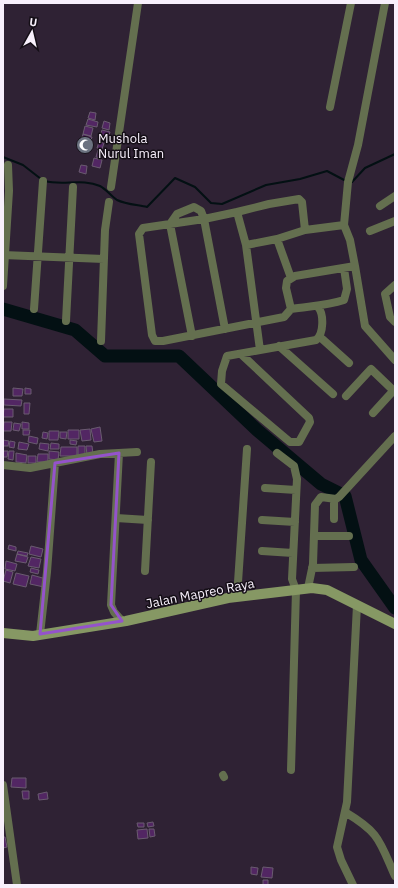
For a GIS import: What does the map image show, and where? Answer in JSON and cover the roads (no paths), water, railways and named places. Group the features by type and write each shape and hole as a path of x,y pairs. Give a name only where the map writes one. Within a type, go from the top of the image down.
{"street":[{"path":"111,187 138,3"},
{"path":"330,107 351,3"},
{"path":"385,3 358,145 348,182 344,225 350,240 364,326 395,360"},
{"path":"3,286 8,166"},
{"path":"34,309 43,181"},
{"path":"66,321 73,187"},
{"path":"380,206 395,196"},
{"path":"305,230 302,202 299,199 204,219 143,228 139,234 152,335 155,341 163,341 255,324 284,317 291,309 318,307 344,300 347,289 344,268"},
{"path":"101,341 104,259 109,202"},
{"path":"192,336 170,224 177,214 194,207 201,211 204,219 226,329"},
{"path":"237,212 246,245 255,324 260,350"},
{"path":"370,231 395,221"},
{"path":"246,245 277,239 305,230 344,225"},
{"path":"277,239 291,278"},
{"path":"4,256 104,259"},
{"path":"291,309 286,288 287,281 291,278 295,276 355,266"},
{"path":"395,285 385,294 390,317 395,322"},
{"path":"241,354 308,418 310,422 309,426 299,442 290,442 221,384 222,371 225,358 227,356 316,340 320,337 322,332 321,311 318,307"},
{"path":"320,337 349,363"},
{"path":"279,346 333,394"},
{"path":"346,396 371,369 394,391 373,413"},
{"path":"308,588 312,568 315,536 315,505 321,497 339,497 395,436"},
{"path":"236,597 247,449"},
{"path":"3,465 30,468 100,454 137,452"},
{"path":"119,453 111,605 114,612 122,621"},
{"path":"277,453 294,466 297,478 292,579 296,590 291,770"},
{"path":"40,634 47,572 54,462"},
{"path":"145,571 151,462"},
{"path":"265,488 296,490"},
{"path":"334,498 334,519"},
{"path":"116,518 148,520"},
{"path":"262,520 295,522"},
{"path":"315,536 349,536"},
{"path":"262,551 293,553"},
{"path":"312,568 354,567"},
{"name":"Jalan Mapreo Raya","path":"3,633 30,636 122,621 236,597 308,588 323,588 395,624"},
{"path":"353,885 341,860 337,846 347,802 357,605"},
{"path":"3,785 16,885"},
{"path":"345,812 370,828 379,839 395,876"}],"waterway":[{"path":"352,182 365,168 395,154"},
{"path":"3,157 23,165 41,179"},
{"path":"45,181 93,184 102,187 117,200 147,207 175,178 195,187 211,203 222,204 266,185 300,179 327,171 346,181"},
{"path":"3,309 75,330 105,356 179,356 257,430 321,484 345,496 361,560 395,608"}],"place":[{"name":"Mushola Nurul Iman","path":"85,145"}]}
